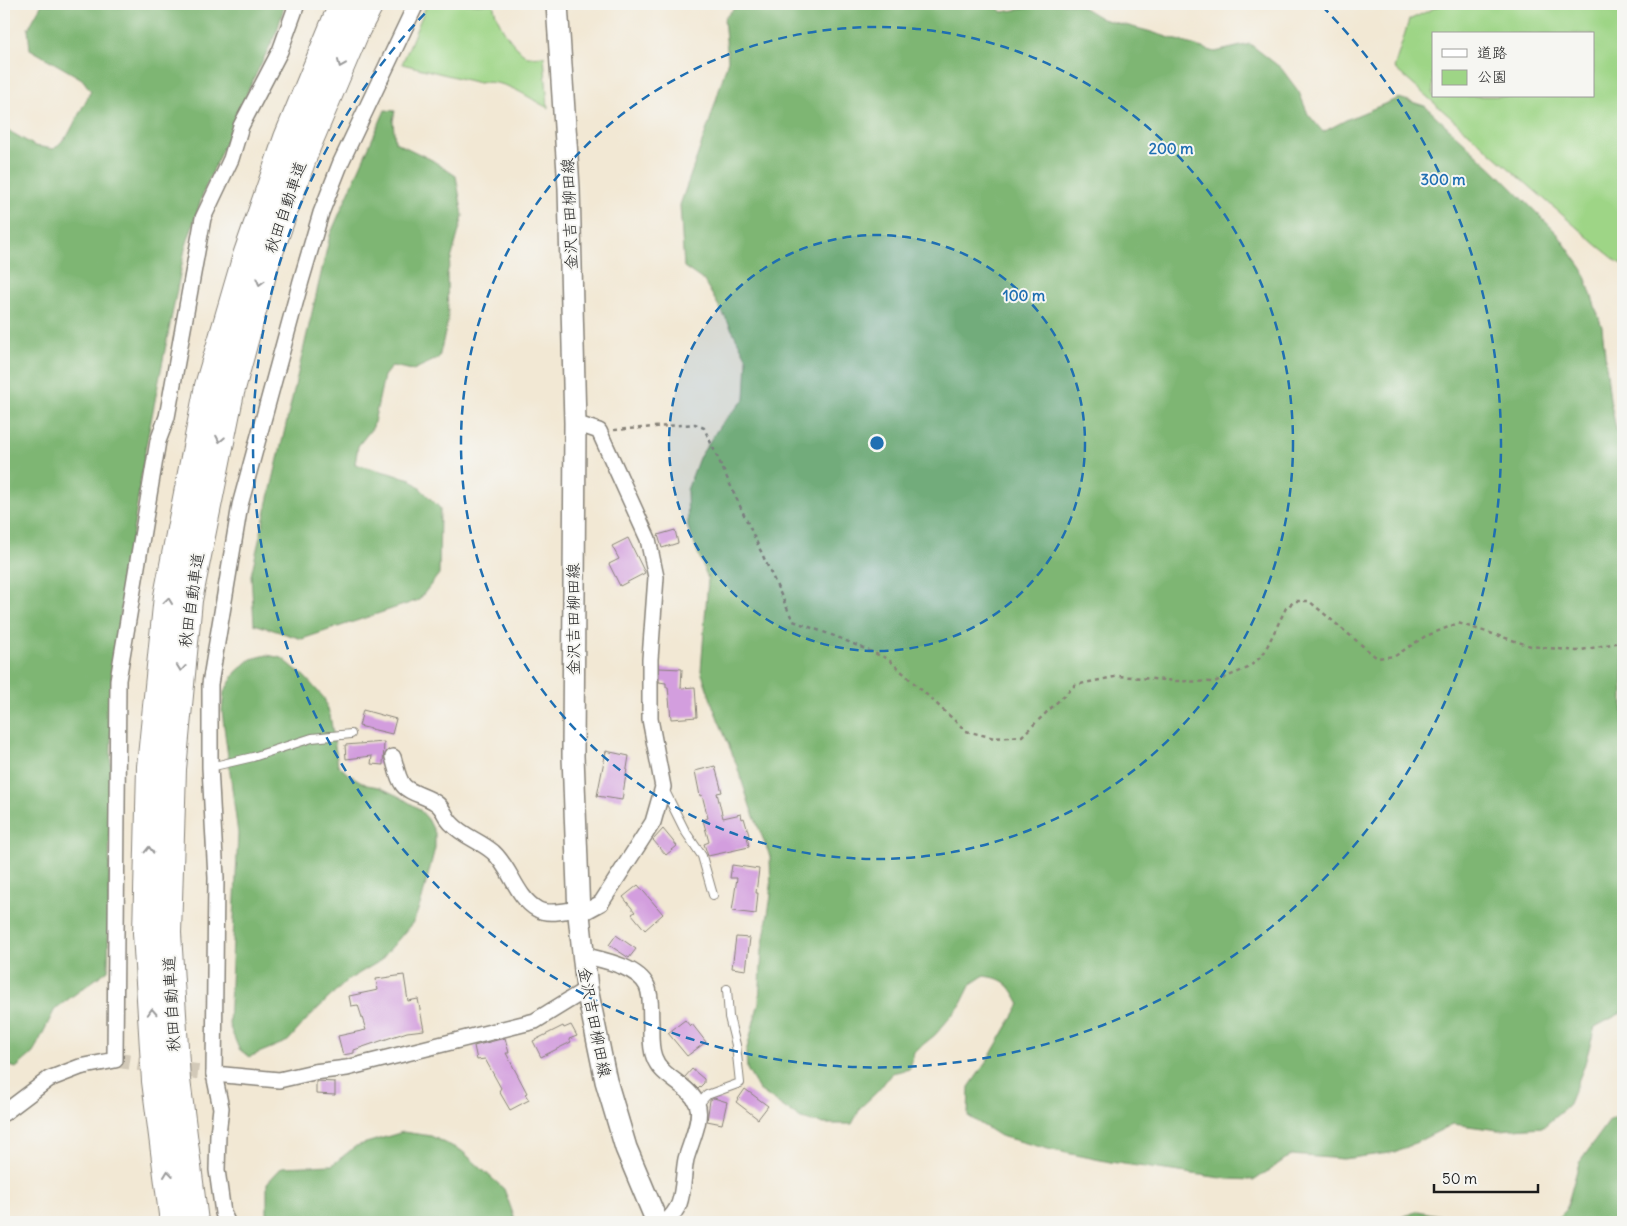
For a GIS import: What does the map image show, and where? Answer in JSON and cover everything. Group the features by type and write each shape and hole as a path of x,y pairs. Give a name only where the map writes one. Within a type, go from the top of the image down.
{"highway":[{"name":"秋田自動車道","path":"174,1222 156,1081 147,933 151,767 168,596 209,386 246,256 288,138 345,14 369,4"},
{"name":"秋田自動車道","path":"194,1222 176,1080 167,933 172,769 188,600 230,392 266,263 306,147 345,14"}],"main road":[{"name":"金沢吉田柳田線","path":"557,4 569,188 575,423 573,756 579,912 587,989 606,1081 626,1148 657,1222"}],"street":[{"path":"4,1113 49,1079 80,1068 115,1060 118,680 158,441 167,417 204,218 231,159 241,126 280,51 297,4"},
{"path":"227,1222 223,1213 217,1170 221,1108 214,1074 216,878 210,767 210,684 240,505 321,214 341,162 416,4"},
{"path":"393,756 404,787 437,803 450,823 493,853 521,894 537,909 545,912 579,912 602,904 653,822 663,787 650,719 650,659 656,577 648,539 599,431 575,423"},
{"path":"583,955 614,963 640,976 647,986 651,999 653,1056 658,1065 694,1097 698,1105 699,1115 686,1160 681,1197 673,1215 666,1222"},
{"path":"214,1074 279,1080 314,1072 347,1068 534,1021 587,989"}],"lane":[{"path":"345,14 376,4"},
{"path":"210,767 253,757 312,738 351,734"},
{"path":"663,787 685,831 702,856 713,895"},
{"path":"698,1105 707,1095 740,1084 736,1045 730,1017 728,989"}],"path":[{"path":"599,431 695,424 704,428 793,621 888,659 966,731 994,738 1022,736 1075,685 1119,676 1214,682 1248,668 1263,654 1286,608 1295,600 1309,601 1377,658 1395,656 1424,638 1458,623 1531,646 1577,651 1623,640"}],"green space":[{"path":"42,4 285,4 277,31 204,191 185,249 146,446 112,671 108,970 55,1009 33,1053 16,1068 4,1064 4,128 35,146 54,149 68,135 91,91 82,79 30,49 28,29"},
{"path":"427,4 493,4 498,19 510,40 528,57 544,56 548,108 524,94 497,83 479,83 402,64"},
{"path":"738,4 993,4 1002,12 1042,4 1077,4 1102,19 1215,52 1250,44 1281,68 1299,92 1308,114 1323,132 1348,119 1399,98 1425,106 1497,173 1557,233 1583,270 1602,327 1610,400 1623,461 1623,1012 1595,1027 1584,1067 1568,1106 1543,1127 1498,1130 1453,1124 1397,1152 1343,1159 1291,1155 1255,1180 1228,1179 1110,1162 1052,1150 1000,1136 968,1116 969,1087 987,1061 1020,1004 1010,987 1002,981 983,976 971,984 960,1006 935,1035 914,1052 910,1069 892,1073 878,1091 861,1107 852,1124 824,1124 801,1119 759,1090 747,1069 746,1052 759,1002 762,950 771,896 770,856 701,671 708,579 688,527 687,490 699,458 721,424 745,399 747,359 704,281 684,267 680,205 711,117 728,60 724,19"},
{"path":"1443,4 1623,4 1623,266 1598,246 1394,68 1409,20"},
{"path":"385,110 395,111 393,121 395,142 432,160 456,176 463,216 447,274 448,320 439,358 413,370 392,366 384,376 373,427 358,446 355,464 411,479 440,508 439,574 419,600 302,639 254,624 251,575 330,235"},
{"path":"267,655 282,658 305,677 324,698 330,715 338,765 348,774 367,785 379,787 418,808 428,819 435,833 435,848 422,899 414,921 380,961 348,980 310,1016 288,1041 249,1057 239,1049 229,1025 238,834 222,711 224,692 236,672 251,659"},
{"path":"1623,1113 1623,1222 1554,1222 1566,1210 1579,1163 1610,1120"},
{"path":"403,1132 431,1136 462,1151 504,1189 516,1222 267,1222 267,1183 282,1167 332,1165 356,1146"},
{"path":"1418,1211 1474,1222 1389,1222"}],"building":[{"path":"675,530 678,543 662,548 658,535"},
{"path":"628,538 645,573 620,586 609,564 619,559 612,546"},
{"path":"659,668 682,669 681,688 695,687 697,717 671,719 668,687 666,687 666,683 659,682"},
{"path":"363,710 396,719 392,734 359,726"},
{"path":"384,742 383,765 371,764 372,756 346,759 345,745"},
{"path":"606,751 629,756 622,800 597,796"},
{"path":"715,766 722,792 717,793 723,818 741,814 749,835 747,836 749,847 708,856 704,844 709,842 703,820 708,818 702,795 700,796 695,771"},
{"path":"663,829 677,846 666,855 653,840"},
{"path":"732,865 759,869 756,914 732,911 737,878 730,878"},
{"path":"638,885 663,914 645,930 632,914 635,912 623,897"},
{"path":"616,935 636,949 629,958 609,945"},
{"path":"736,937 750,938 746,970 732,968"},
{"path":"404,975 408,1001 418,999 424,1030 407,1032 354,1050 354,1053 343,1055 338,1036 366,1030 358,1005 351,1006 349,996 378,990 376,979"},
{"path":"685,1020 690,1026 692,1024 706,1042 687,1056 668,1033"},
{"path":"571,1025 577,1036 569,1039 571,1042 541,1057 533,1041 563,1026 564,1028"},
{"path":"505,1038 509,1053 506,1053 529,1100 510,1110 499,1091 501,1088 485,1059 477,1060 474,1046"},
{"path":"692,1069 704,1079 704,1083 698,1089 685,1077"},
{"path":"316,1081 335,1082 335,1095 316,1094"},
{"path":"745,1089 768,1106 758,1119 736,1102"},
{"path":"714,1098 727,1102 722,1124 707,1121 710,1100"}],"tunnel":[{"path":"115,1060 214,1074"}]}
